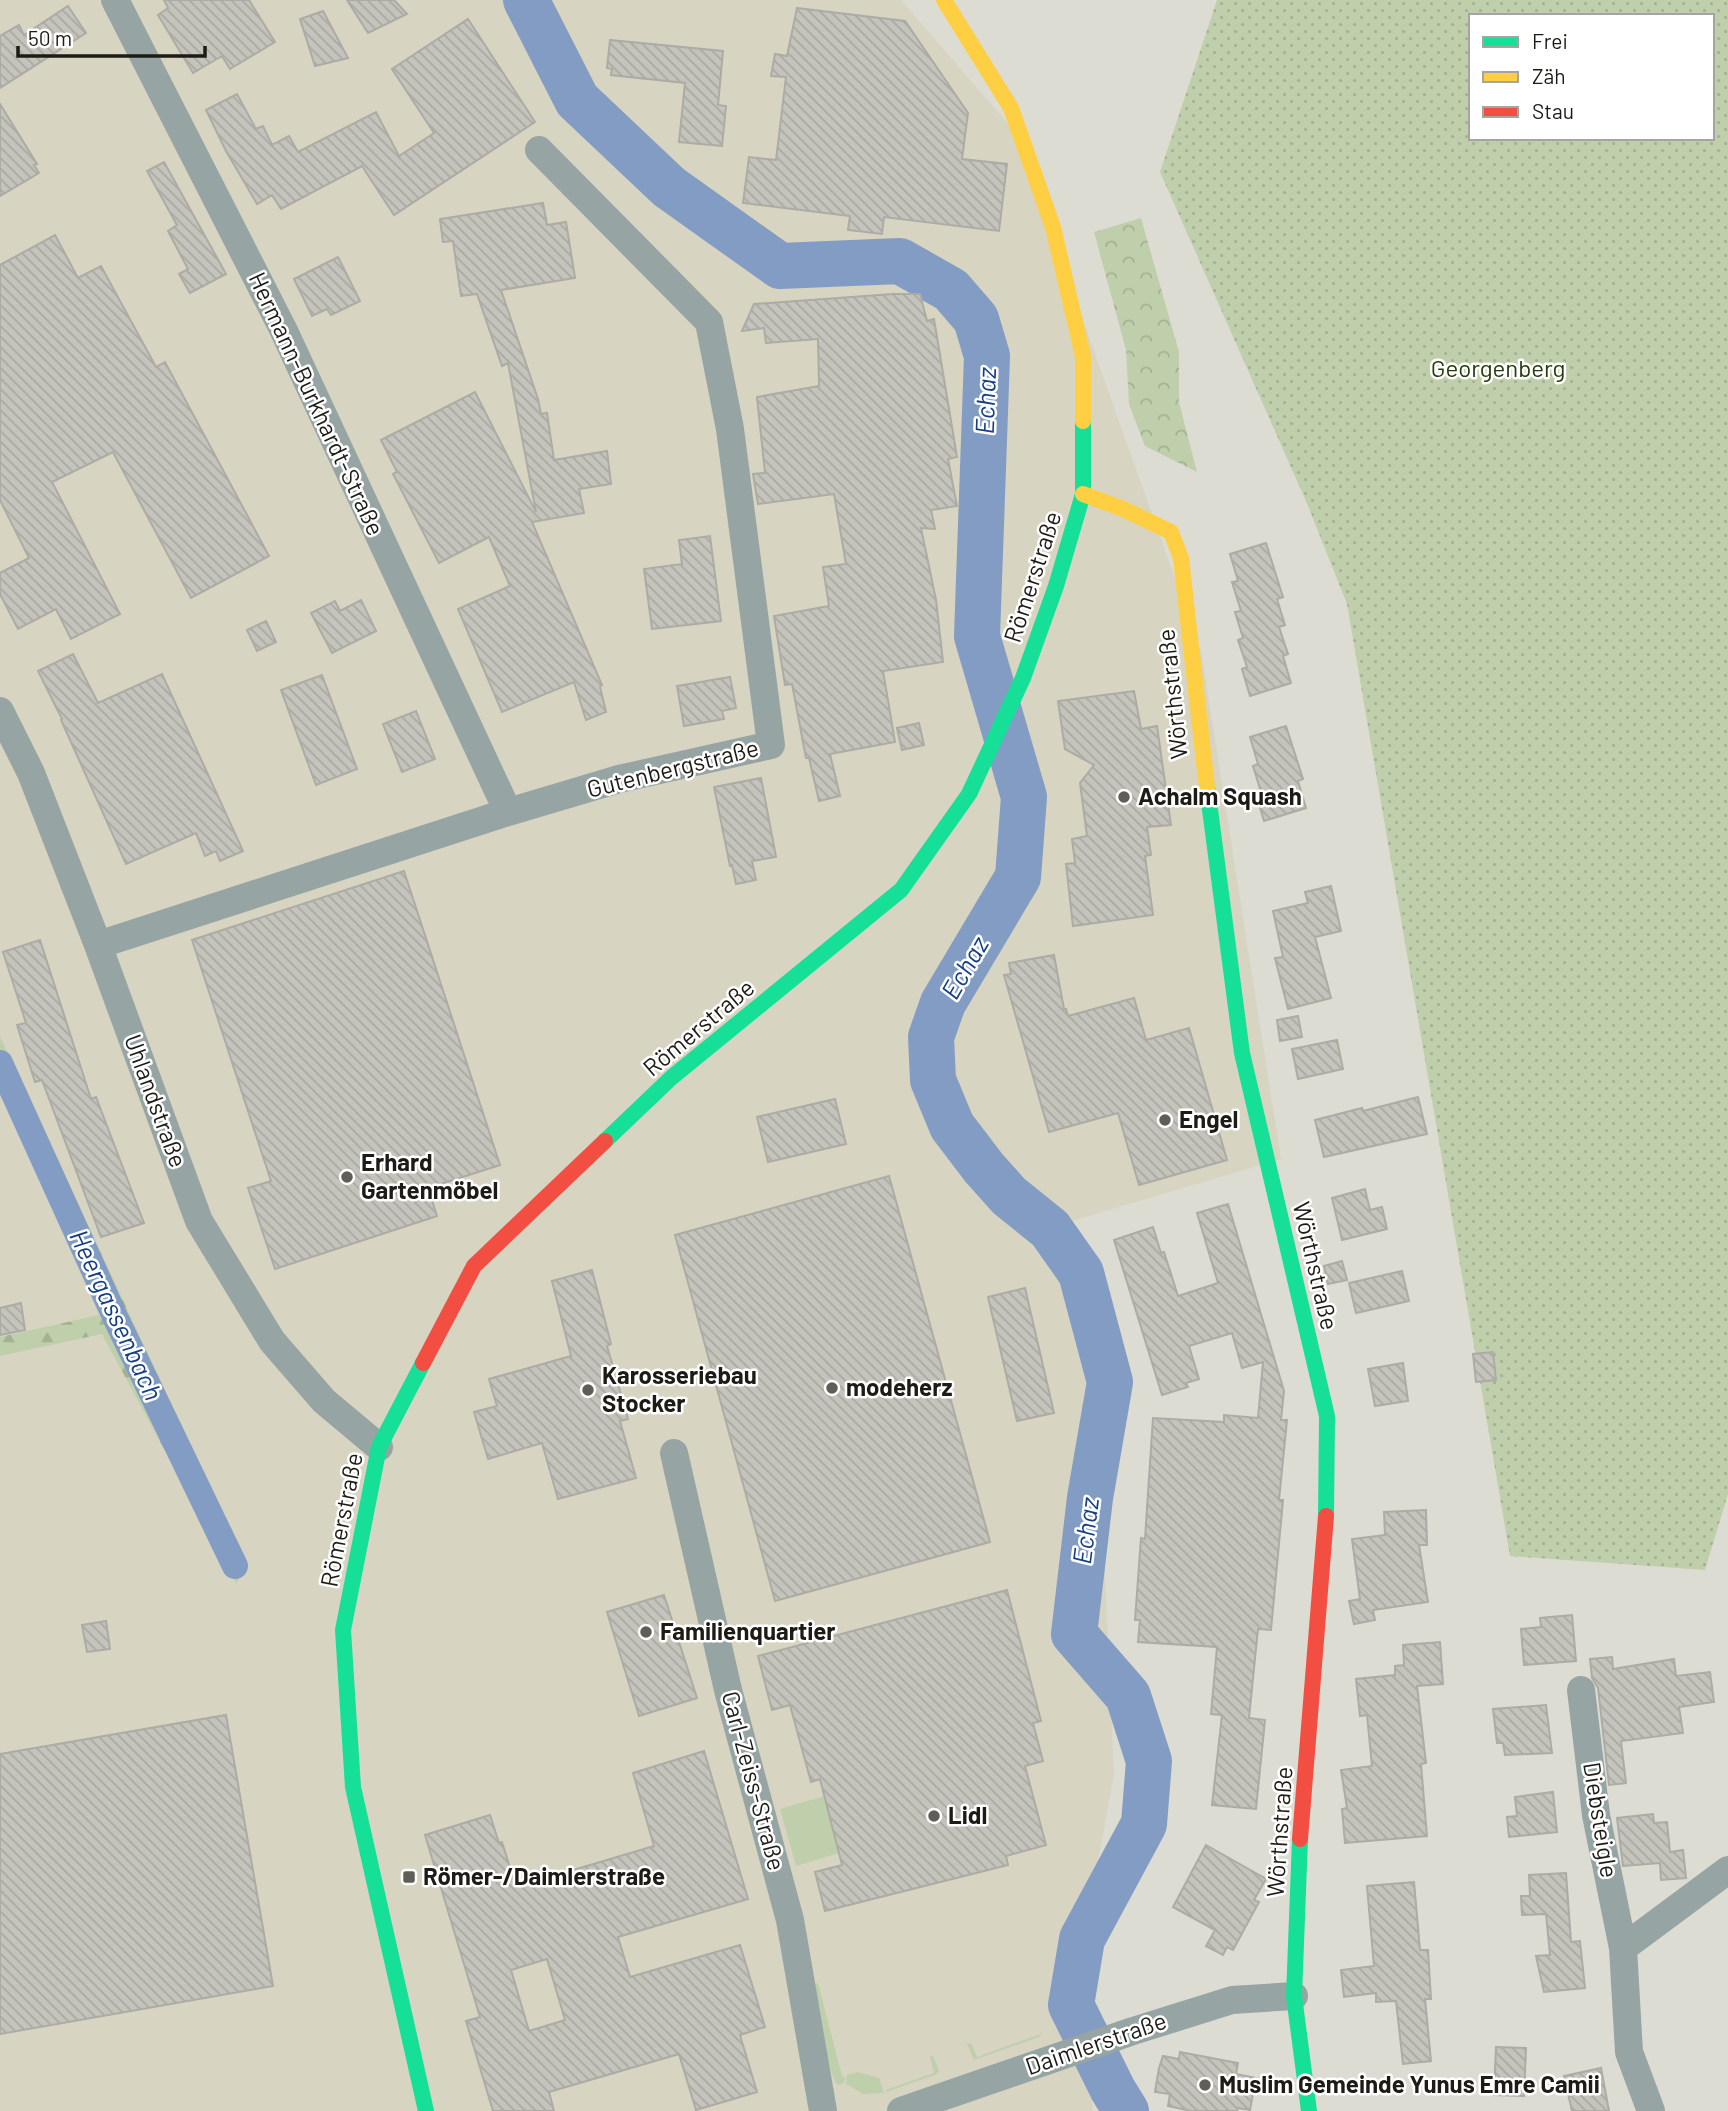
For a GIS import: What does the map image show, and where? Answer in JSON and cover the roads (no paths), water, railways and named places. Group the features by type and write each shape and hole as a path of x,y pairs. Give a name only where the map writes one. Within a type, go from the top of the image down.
{"main road":[{"name":"Römerstraße","path":"426,2111 353,1787 343,1630 379,1447 474,1266 671,1078 901,890 969,794 1023,678 1056,586 1083,494 1083,356 1053,227 1011,108 944,0"},
{"name":"Wörthstraße","path":"1083,494 1171,532 1181,558 1219,890 1242,1053 1327,1416 1328,1496 1300,1842 1294,1996 1310,2111"}],"street":[{"name":"Hermann-Burkhardt-Straße","path":"115,0 283,329 508,812"},
{"name":"Gutenbergstraße","path":"98,945 508,812 619,779 771,745 730,429 709,322 539,150"},
{"name":"Uhlandstraße","path":"0,711 31,773 98,945 199,1221 272,1341 324,1401 379,1447"},
{"name":"Carl-Zeiss-Straße","path":"674,1453 728,1690 790,1920 823,2111"},
{"name":"Diebsteigle","path":"1581,1690 1597,1815 1623,1948 1629,2052 1651,2111"},
{"path":"1623,1948 1728,1870"},
{"name":"Daimlerstraße","path":"901,2111 1232,2000 1294,1996"}],"waterway":[{"name":"Echaz","path":"526,0 577,100 669,187 780,266 900,261 951,290 976,319 987,356 977,636 1024,797 1018,877 943,1003 931,1037 933,1080 952,1126 984,1168 1009,1196 1050,1229 1081,1273 1110,1382 1090,1498 1074,1634 1128,1696 1149,1761 1144,1824 1082,1939 1071,2005 1126,2111"},
{"name":"Heergassenbach","path":"0,1063 117,1321 235,1566"}],"place":[{"name":"Achalm Squash","path":"1124,797"},
{"name":"Engel","path":"1165,1120"},
{"name":"Erhard Gartenmöbel","path":"347,1177"},
{"name":"modeherz","path":"832,1388"},
{"name":"Karosseriebau Stocker","path":"588,1390"},
{"name":"Familienquartier","path":"646,1632"},
{"name":"Lidl","path":"934,1816"},
{"name":"Römer-/Daimlerstraße","path":"409,1877"},
{"name":"Muslim Gemeinde Yunus Emre Camii","path":"1205,2085"}],"park label":[{"name":"Georgenberg","path":"1498,369"}]}
